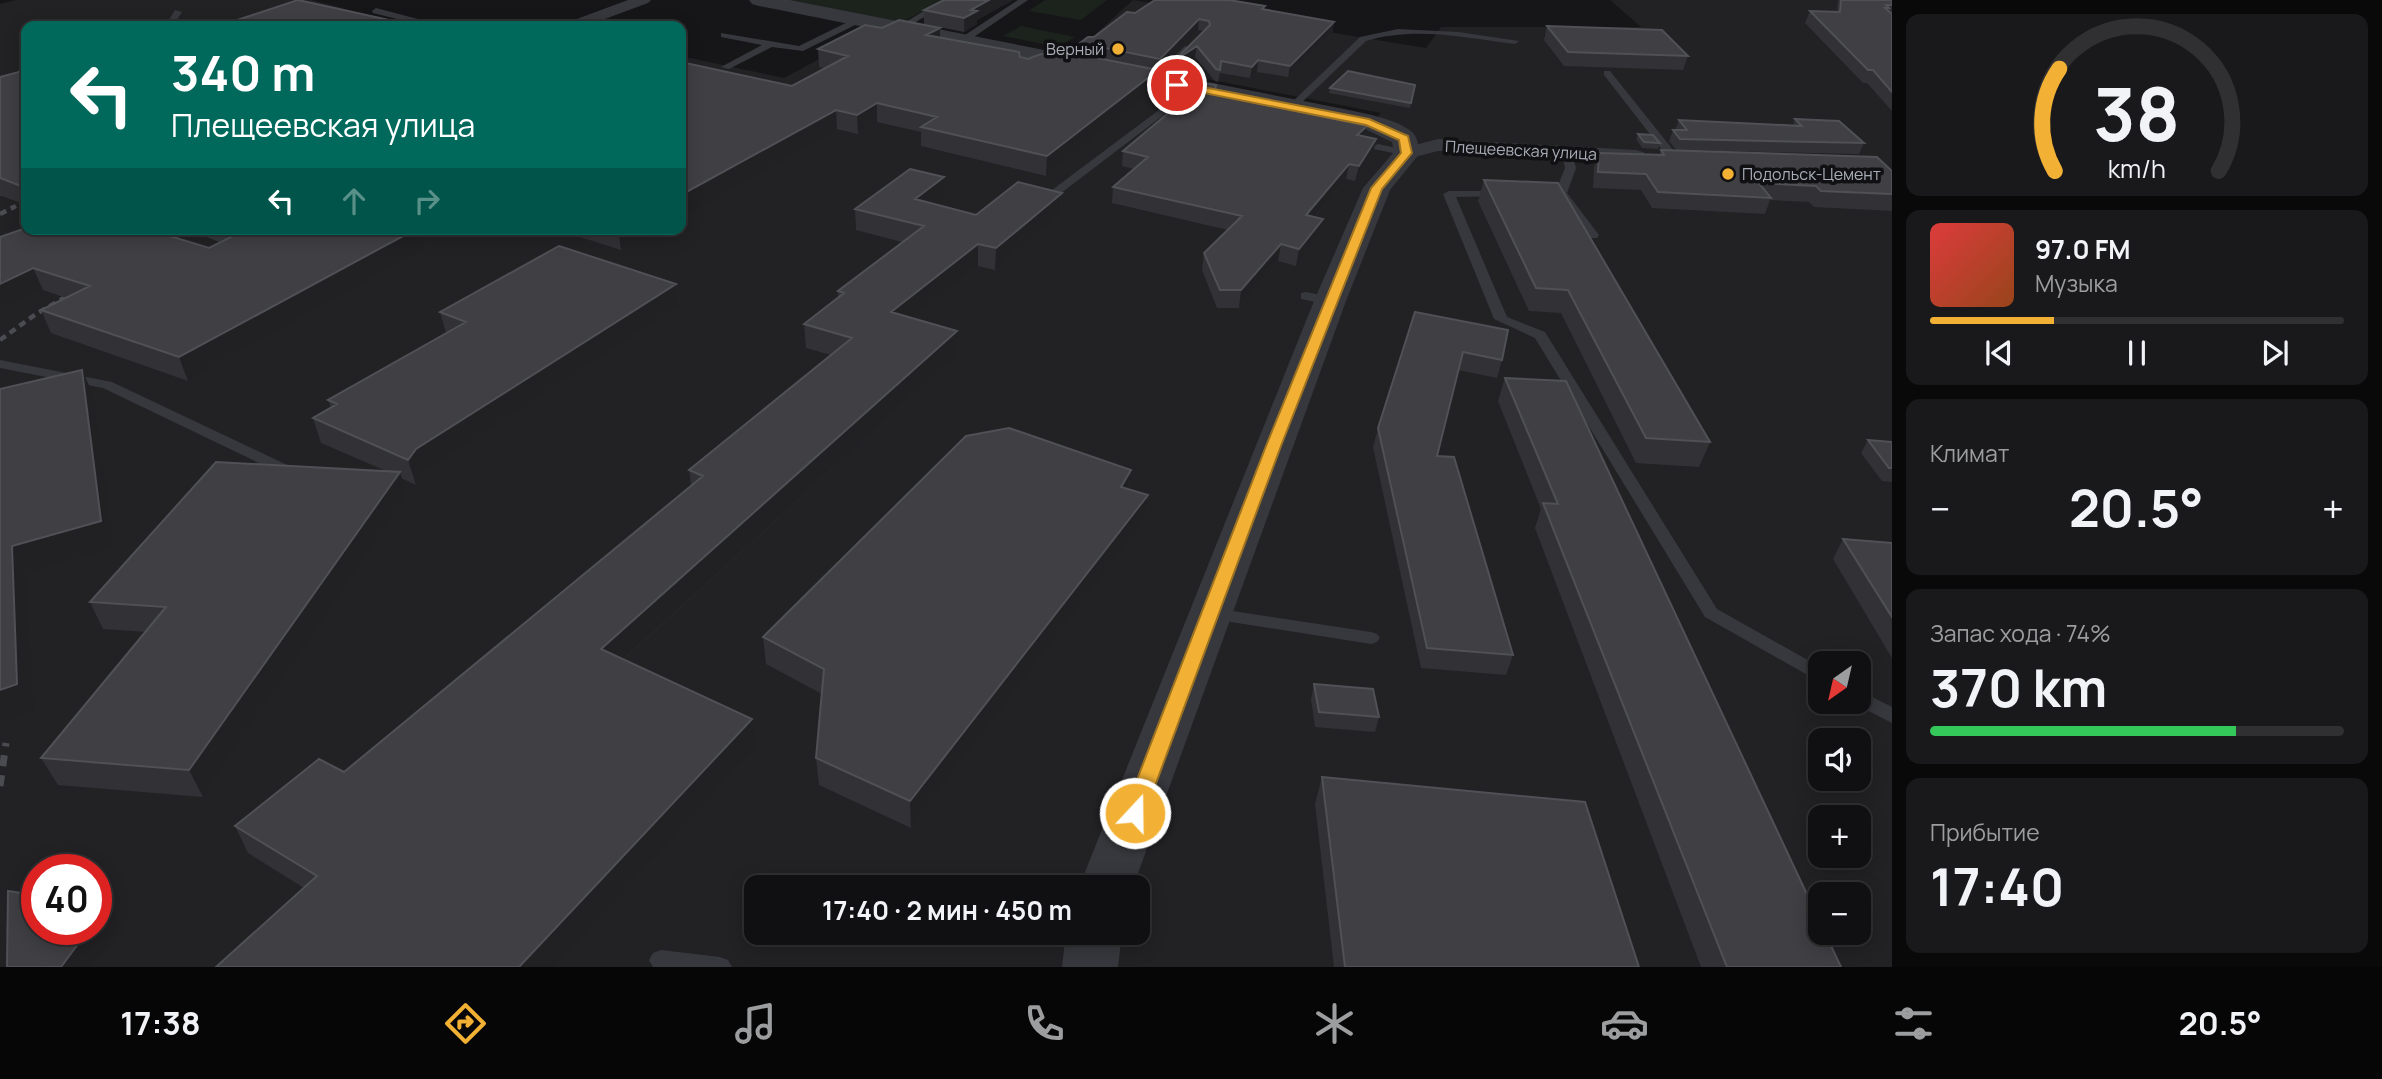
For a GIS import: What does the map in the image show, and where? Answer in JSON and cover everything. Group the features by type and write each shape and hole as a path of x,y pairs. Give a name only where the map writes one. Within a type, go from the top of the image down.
{"street":[{"path":"586,21 643,0"},
{"path":"759,0 962,41 1042,63 1161,81 1285,111 1369,122 1472,145"},
{"path":"1111,875 1212,614 1318,299 1377,188 1392,150 1404,138 1369,122"},
{"name":"Плещеевская улица","path":"1392,150 1438,145 1472,145 1698,160"},
{"path":"1090,967 1093,945"}],"lane":[{"path":"962,41 1024,0"},
{"path":"908,23 935,8"},
{"path":"376,10 416,21"},
{"path":"172,21 178,12"},
{"path":"724,35 800,49 858,20"},
{"path":"1285,111 1363,39 1377,33 1415,32 1515,41"},
{"path":"1161,81 1168,67 1194,43"},
{"path":"726,67 771,44"},
{"path":"1607,73 1674,158"},
{"path":"1044,201 1194,88"},
{"path":"1567,153 1572,161 1571,171 1554,193 1593,235"},
{"path":"1519,194 1449,194 1502,319 1540,335 1711,613 1808,668"},
{"path":"210,235 230,242 253,237"},
{"path":"0,364 107,385 307,480"},
{"path":"1212,614 1371,638"},
{"path":"1871,704 1892,716"},
{"path":"661,960 720,967"}],"shaded area":[{"path":"16,0 312,0 391,21 21,21 21,235 686,235 686,57 784,78 860,37 1360,136 1381,113 1075,53 1133,0 1426,48 1441,27 1641,27 1610,0 1892,0 1892,967 0,967 0,4"},
{"path":"789,0 944,0 902,22"},
{"path":"1045,0 1107,0 1081,20 1029,11"},
{"path":"1021,26 1075,37 1058,47 1003,36"}],"building":[{"path":"298,0 393,21 234,21"},
{"path":"944,0 989,0 971,10 977,11 964,18 924,10"},
{"path":"1155,0 1229,0 1334,22 1290,66 1258,60 1252,67 1221,61 1220,70 1216,69 1197,46 1174,61 1210,25 1209,21 1199,19 1160,59 1080,43 1088,37 1094,37 1127,12 1135,13"},
{"path":"1841,0 1892,0 1892,5 1886,5 1889,8 1885,8 1892,14 1892,92 1873,70 1868,70 1810,11 1840,12"},
{"path":"899,20 940,28 926,35 1019,52 1020,57 1028,59 1041,54 1055,56 1062,51 1158,70 1047,156 921,127 937,117 877,103 857,115 836,110 686,192 686,63 792,86 848,56 818,49 865,25 882,28"},
{"path":"1547,26 1662,30 1688,56 1568,52"},
{"path":"21,68 21,186 0,178 0,77 19,72"},
{"path":"1348,71 1415,85 1411,103 1330,88"},
{"path":"1204,83 1216,85 1214,94 1367,126 1357,135 1376,139 1359,166 1349,164 1306,215 1323,219 1299,249 1281,244 1241,290 1220,290 1204,253 1242,216 1113,187 1148,157 1123,151"},
{"path":"1795,119 1839,121 1864,143 1680,139 1673,130 1687,130 1679,120 1802,126"},
{"path":"1638,134 1653,135 1660,143 1644,142"},
{"path":"1661,150 1877,157 1892,171 1892,194 1821,191 1816,186 1759,183 1771,198 1658,192 1646,174 1598,172 1599,153 1664,155"},
{"path":"910,169 944,177 915,199 976,215 1018,182 1062,193 996,248 978,244 891,312 957,331 601,649 752,719 519,967 216,967 317,876 235,826 319,759 344,772 703,476 689,470 852,338 804,324 844,293 838,291 924,226 855,209"},
{"path":"1484,180 1558,183 1710,442 1646,438 1568,290 1536,288"},
{"path":"21,230 21,235 167,235 209,248 235,235 405,235 179,357 41,310 90,286 33,268 0,284 0,237"},
{"path":"559,246 676,284 416,449 408,460 313,418 337,404 328,400 466,322 440,312"},
{"path":"1415,312 1508,330 1502,360 1463,352 1437,456 1454,457 1513,655 1427,648 1378,428"},
{"path":"82,370 101,521 12,546 17,684 0,690 0,389"},
{"path":"1505,378 1566,381 1808,896 1808,945 1831,945 1841,967 1727,967 1543,503 1558,504"},
{"path":"1009,428 1131,470 1121,487 1148,495 910,801 816,758 824,669 763,637 966,436"},
{"path":"1868,440 1892,442 1892,468 1889,468"},
{"path":"216,462 400,472 189,770 41,758 166,607 90,602"},
{"path":"1843,539 1892,543 1892,617"},
{"path":"1314,684 1373,689 1379,717 1319,712"},
{"path":"1322,777 1585,802 1639,967 1345,967"},
{"path":"8,891 21,893 21,945 77,945 61,967 7,967"}],"railway":[{"path":"0,214 16,206"},
{"path":"156,246 178,235"},
{"path":"0,340 36,314 83,287"},
{"path":"0,786 6,743"}],"place":[{"name":"Верный","path":"1118,49"},
{"name":"Подольск-Цемент","path":"1728,174"}],"route":[{"path":"1135,813 1330,301 1377,188 1407,153 1404,138 1369,122 1177,85"}]}
